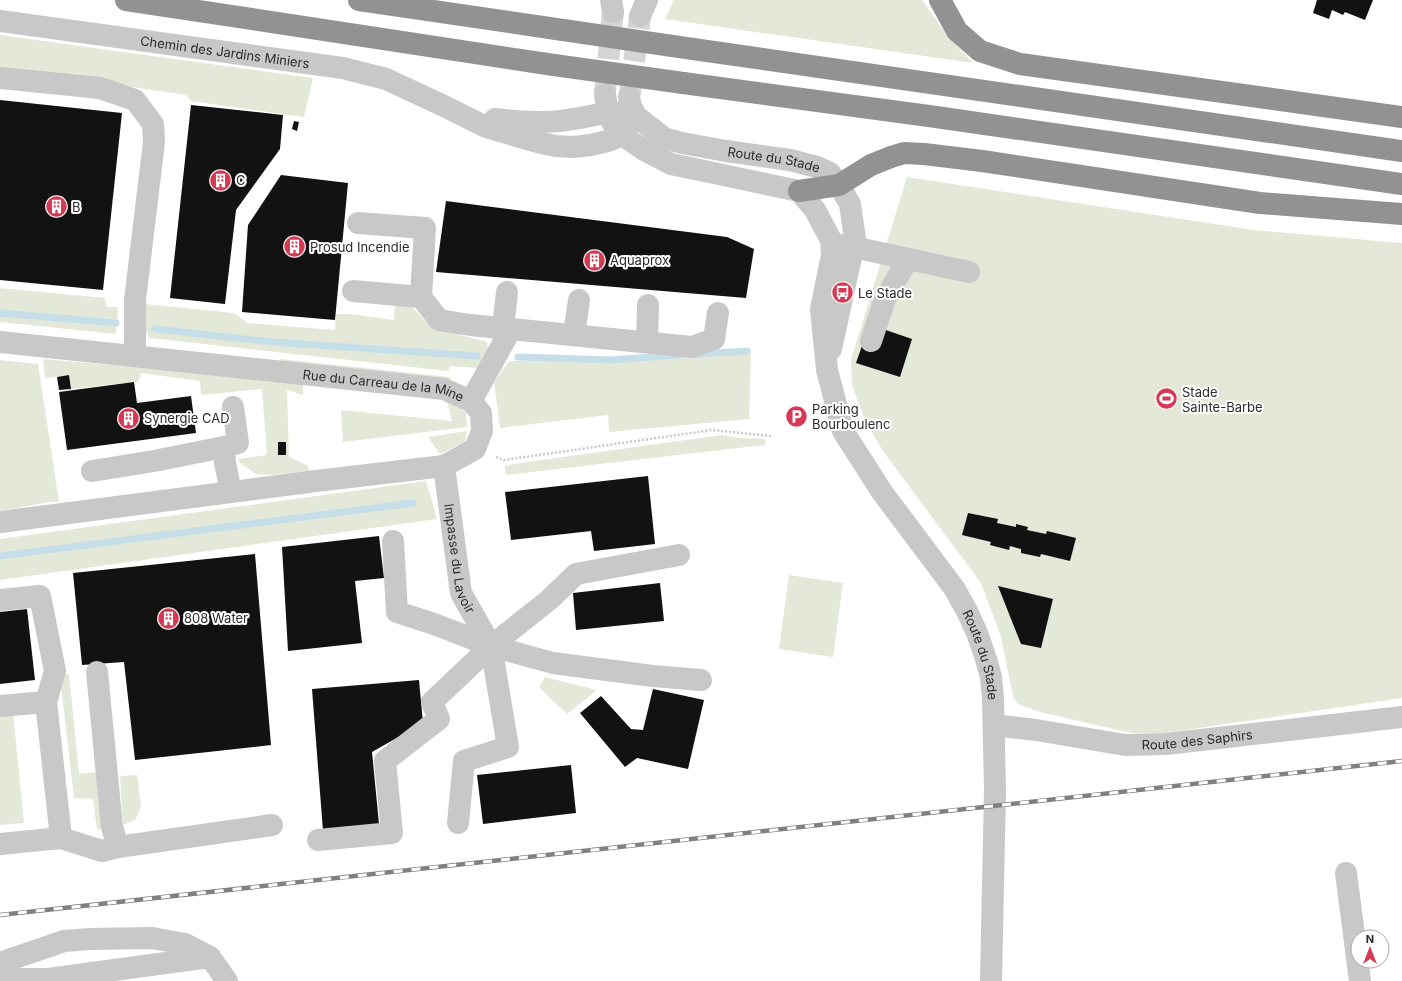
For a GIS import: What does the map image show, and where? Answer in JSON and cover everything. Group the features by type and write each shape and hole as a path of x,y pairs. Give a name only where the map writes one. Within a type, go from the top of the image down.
{"highway":[{"path":"126,0 554,65 929,116 1402,184"},
{"path":"359,0 1402,151"},
{"path":"940,0 957,31 980,51 1020,64 1402,117"},
{"path":"799,191 839,185 871,165 904,153 982,161 1260,203 1402,214"}],"street":[{"name":"Chemin des Jardins Miniers","path":"0,21 343,68 386,79 444,106"},
{"path":"0,78 100,88 135,100 153,124 154,142 135,300 135,356"},
{"path":"444,106 488,118 523,122 567,120 594,114 607,104 619,112 633,106"},
{"name":"Route du Stade","path":"607,104 614,126 622,135 644,150 671,164 799,191 815,210 831,240 832,255 821,309 827,370 843,431 882,492 954,588 977,633 991,677 994,725 995,790 991,981"},
{"path":"444,106 486,128 556,146 591,145 611,140 622,135 633,106"},
{"name":"Route du Stade","path":"633,106 664,138 726,151 790,160 816,167 830,173 839,185 850,204 855,239 827,370"},
{"path":"358,223 425,228 421,297 439,320 507,329 692,347 714,339 718,312"},
{"path":"831,244 853,247 969,272"},
{"path":"871,341 885,299 908,259"},
{"path":"353,291 421,297"},
{"path":"471,401 507,329 507,292"},
{"path":"574,335 579,300"},
{"path":"647,342 648,305"},
{"name":"Rue du Carreau de la Mine","path":"0,342 444,389 471,401 480,413 482,431 475,449"},
{"path":"92,472 154,461 238,443 233,407"},
{"path":"224,447 225,462 231,492"},
{"path":"0,522 444,466 475,449"},
{"name":"Impasse du Lavoir","path":"444,466 461,593 491,646"},
{"path":"393,541 397,612 434,624 491,646 553,663 654,676 701,680"},
{"path":"318,840 392,833 385,761 440,719 432,702 491,646 549,600 576,574 679,555"},
{"path":"0,600 40,596 55,671 46,702 61,838"},
{"path":"458,823 464,761 508,748 491,646"},
{"path":"97,672 112,827 118,847"},
{"path":"0,706 46,702"},
{"name":"Route des Saphirs","path":"994,725 1036,730 1124,745 1166,744 1402,717"},
{"path":"0,844 61,838 102,851 118,847 272,825"},
{"path":"1346,873 1360,981"},
{"path":"0,963 64,941 152,938 185,944 210,957 227,981"},
{"path":"0,979 48,979 210,957"}],"path":[{"path":"475,449 504,460 712,430 771,436"}],"shaded area":[{"path":"674,0 922,0 950,39 973,63 665,19"},
{"path":"0,35 313,78 304,117 191,101 186,95 39,73 0,69"},
{"path":"907,177 1254,230 1402,243 1402,698 1166,733 1131,733 1040,712 1018,704 1013,696 1001,637 981,583 883,451 865,421 852,384 851,360"},
{"path":"0,288 105,298 106,307 118,307 116,334 0,322"},
{"path":"395,303 410,305 431,327 487,342 490,369 449,366 449,371 150,338 145,330 145,304 234,313 248,323 335,330 336,314 350,314 394,320"},
{"path":"751,351 749,419 609,432 608,415 500,428 494,382 509,361 610,360"},
{"path":"43,359 303,382 303,395 287,390 289,457 308,466 309,471 271,475 256,474 239,462 239,459 267,455 262,389 201,395 200,381 141,373 138,383 134,382 71,389 69,375 45,378"},
{"path":"280,359 450,377 451,383 280,366"},
{"path":"0,360 38,364 59,502 50,502 0,511"},
{"path":"446,396 466,412 467,427 343,442 341,410 452,421"},
{"path":"467,431 465,442 440,454 428,437"},
{"path":"722,435 739,438 765,439 765,445 506,475 505,466 520,463"},
{"path":"426,481 437,519 0,580 0,539"},
{"path":"789,575 843,583 833,657 779,649"},
{"path":"69,674 79,774 99,772 105,829 97,829 93,799 74,798 60,676"},
{"path":"545,677 597,690 567,714 539,687"},
{"path":"13,712 24,823 0,825 0,714"},
{"path":"137,775 141,806 136,819 123,825 120,776"}],"building":[{"path":"1317,0 1373,0 1365,20 1345,12 1343,15 1332,10 1329,19 1313,13"},
{"name":"B","path":"0,100 122,113 103,290 0,280"},
{"name":"C","path":"191,105 283,115 280,149 236,210 225,304 170,298"},
{"path":"294,121 299,122 297,131 292,129"},
{"name":"Prosud Incendie","path":"281,175 348,183 335,320 242,312 248,225"},
{"name":"Aquaprox","path":"446,201 727,237 754,249 746,298 436,272"},
{"path":"880,328 912,339 900,377 856,363 863,343"},
{"path":"69,375 71,389 59,390 57,377"},
{"name":"Synergie CAD","path":"134,382 137,403 191,396 196,433 67,450 59,392"},
{"path":"278,442 286,442 286,455 278,455"},
{"path":"648,476 655,544 594,551 591,531 511,540 505,492"},
{"path":"968,513 998,519 997,523 1016,527 1016,524 1028,527 1027,530 1046,534 1047,531 1076,538 1070,561 1041,554 1040,557 1021,553 1021,549 1010,546 1009,550 990,545 991,542 962,535"},
{"path":"379,536 384,578 355,581 362,643 288,651 282,547"},
{"name":"808 Water","path":"255,554 271,745 135,760 124,662 82,665 73,573"},
{"path":"660,583 664,621 576,630 573,593"},
{"path":"998,586 1053,599 1041,648 1021,644"},
{"path":"27,609 35,680 0,684 0,612"},
{"path":"419,680 423,723 372,752 379,824 323,831 312,689"},
{"path":"653,689 704,700 688,769 637,758 625,767 580,713 601,696 631,729 643,730"},
{"path":"571,765 576,813 483,824 477,775"}],"waterway":[{"path":"0,313 116,323"},
{"path":"155,329 272,342 477,356"},
{"path":"697,354 747,351"},
{"path":"518,357 610,360 679,355"},
{"path":"0,556 413,503"}],"tunnel":[{"path":"605,92 613,12"},
{"path":"630,94 640,16"}],"railway":[{"path":"0,915 1402,761"}],"place":[{"name":"C","path":"220,180"},
{"name":"B","path":"56,207"},
{"name":"Prosud Incendie","path":"294,247"},
{"name":"Aquaprox","path":"595,260"},
{"name":"Le Stade","path":"843,293"},
{"name":"Stade Sainte-Barbe","path":"1166,399"},
{"name":"Parking Bourboulenc","path":"796,416"},
{"name":"Synergie CAD","path":"128,418"},
{"name":"808 Water","path":"169,618"}]}
